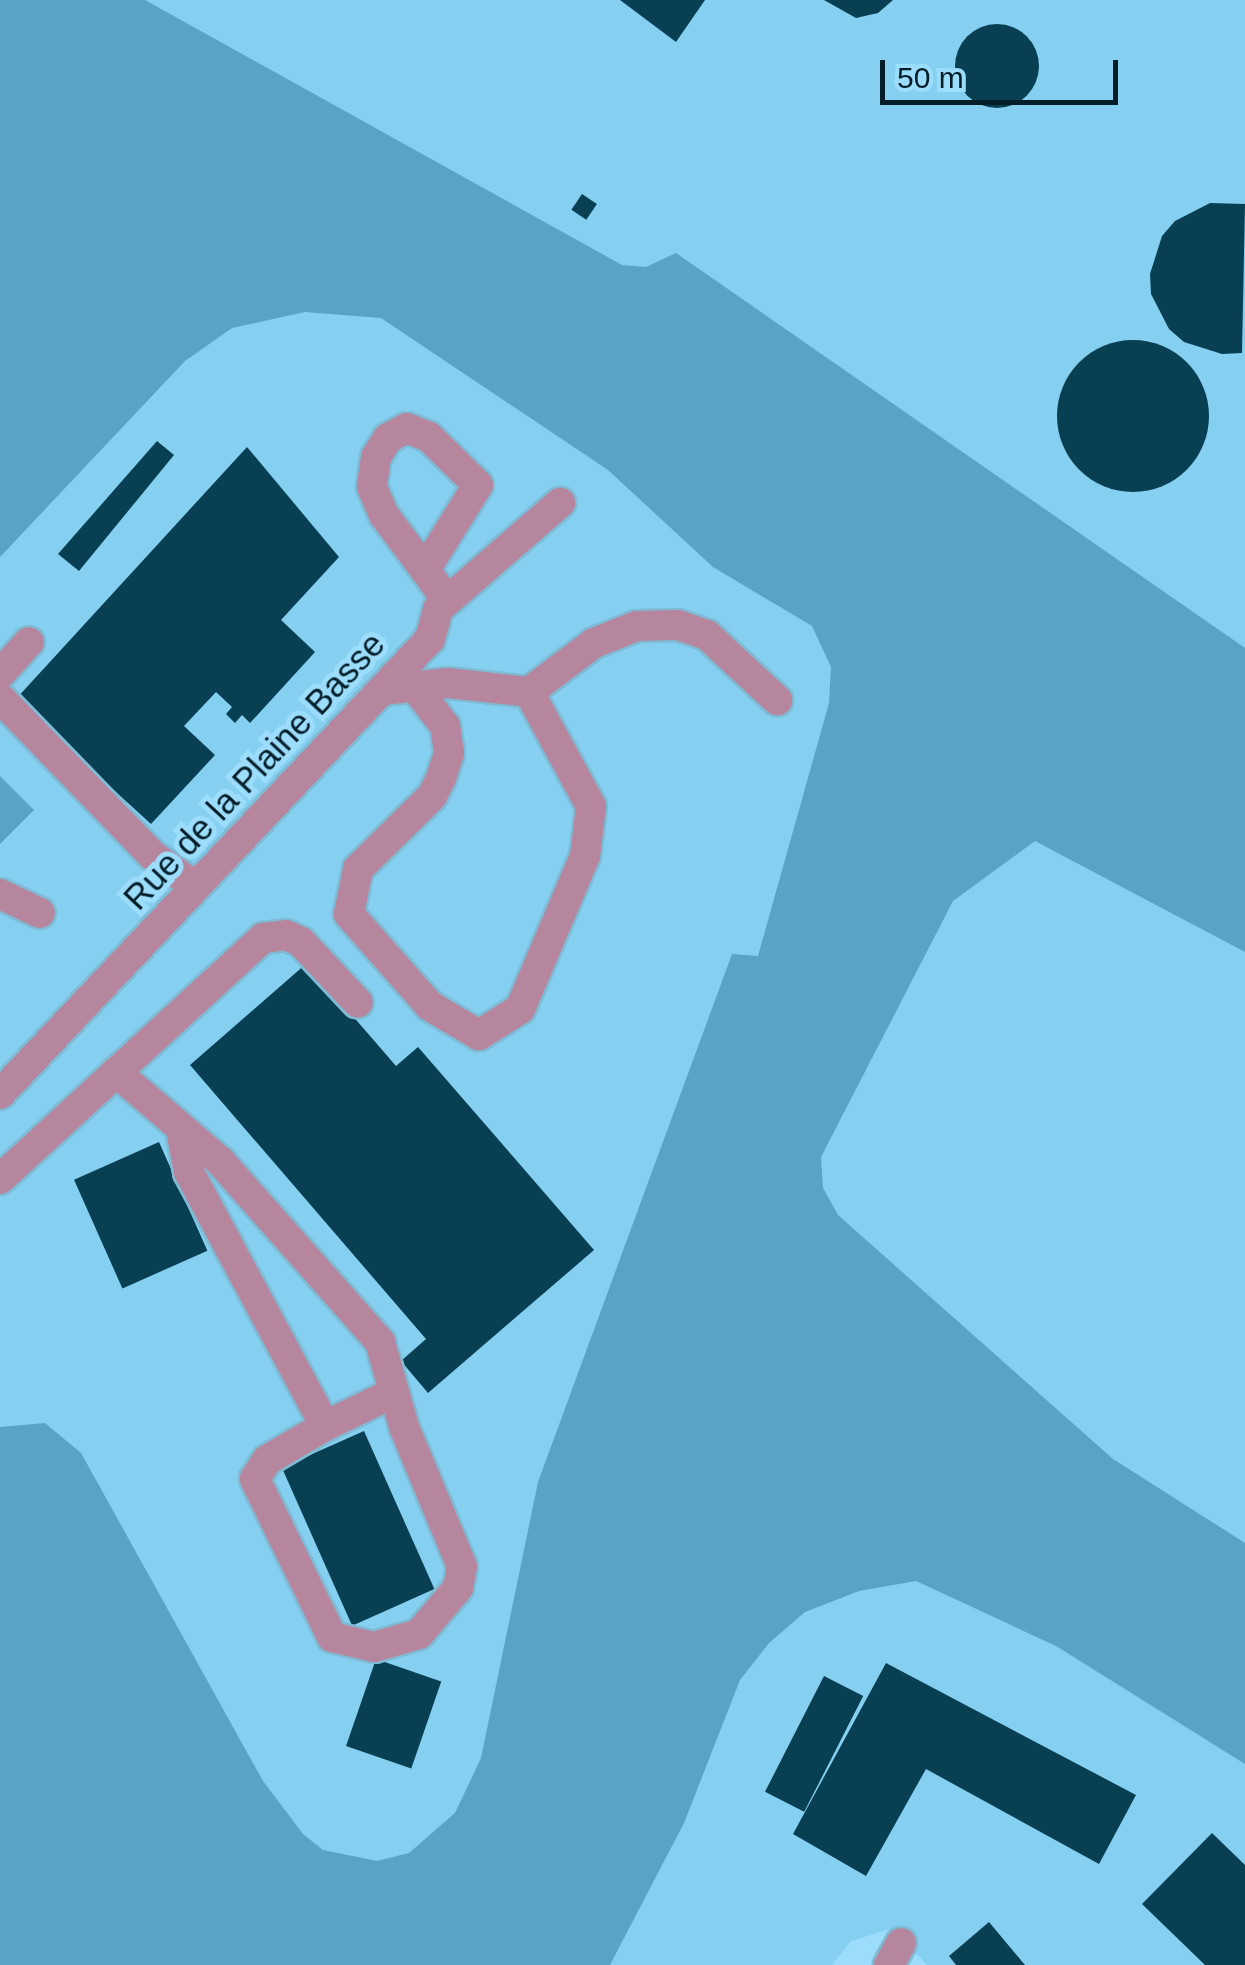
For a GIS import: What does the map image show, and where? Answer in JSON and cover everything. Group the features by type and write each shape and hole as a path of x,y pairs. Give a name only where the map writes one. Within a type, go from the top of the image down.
{"street":[{"name":"Rue de la Plaine Basse","path":"0,1094 430,640 438,609 560,503"},
{"path":"424,570 448,600"},
{"path":"382,690 448,683 530,692 594,644 637,626 678,625 708,635 777,700"},
{"path":"0,674 29,642"},
{"path":"416,687 445,726 449,753 442,778 432,796 358,868 348,914 430,1006 478,1034 520,1009 585,856 591,806 530,692"},
{"path":"0,698 152,855 196,887"},
{"path":"0,894 40,913"},
{"path":"0,1180 264,938 286,935 301,942 358,1003"},
{"path":"116,1072 220,1161 380,1342 393,1393 462,1566 458,1588 419,1634 374,1647 332,1637 255,1480 267,1460 393,1393"},
{"path":"181,1130 189,1172 325,1426"}],"shaded area":[{"path":"0,0 1245,0 1245,1965 927,1965 893,1928 851,1941 832,1965 0,1965"},
{"path":"0,0 145,0 622,265 646,267 676,253 1245,648 1245,952 1035,841 953,901 821,1157 823,1188 838,1215 1113,1459 1245,1543 1245,1764 1056,1646 916,1581 859,1591 805,1612 769,1643 740,1680 684,1823 610,1965 0,1965 0,1427 45,1423 81,1453 263,1781 303,1834 323,1850 377,1861 409,1853 455,1813 481,1758 538,1482 732,954 758,956 829,703 831,667 812,626 713,567 608,470 381,318 305,312 232,328 185,361 0,557"},
{"path":"0,776 34,810 0,844"}],"building":[{"path":"620,0 705,0 676,42"},
{"path":"824,0 893,0 878,13 856,18"},
{"path":"997,24 1013,27 1027,36 1036,50 1036,82 1027,96 1013,105 997,108 981,105 967,96 958,82 955,66 958,50 967,36 981,27"},
{"path":"582,194 597,204 586,220 571,210"},
{"path":"1210,203 1245,204 1242,353 1222,354 1184,342 1169,329 1151,294 1150,274 1162,236 1175,221"},
{"path":"1133,340 1162,346 1187,362 1203,387 1209,416 1203,445 1187,470 1162,486 1133,492 1104,486 1079,470 1063,445 1057,416 1063,387 1079,362 1104,346"},
{"path":"157,441 174,455 79,571 58,554"},
{"path":"247,447 339,557 281,620 315,652 250,723 242,715 235,723 226,714 232,707 216,692 184,726 215,755 151,824 15,700"},
{"path":"307,963 396,1066 418,1047 594,1250 428,1393 401,1361 426,1339 190,1065"},
{"path":"159,1142 207,1251 122,1289 74,1180"},
{"path":"364,1431 434,1589 352,1626 282,1468"},
{"path":"376,1659 441,1681 411,1768 346,1746"},
{"path":"886,1663 1136,1795 1099,1864 926,1769 866,1876 793,1834"},
{"path":"824,1676 863,1696 804,1812 765,1792"},
{"path":"1212,1833 1245,1865 1245,1965 1205,1965 1142,1904"},
{"path":"989,1922 1025,1965 956,1965 949,1956"}]}
